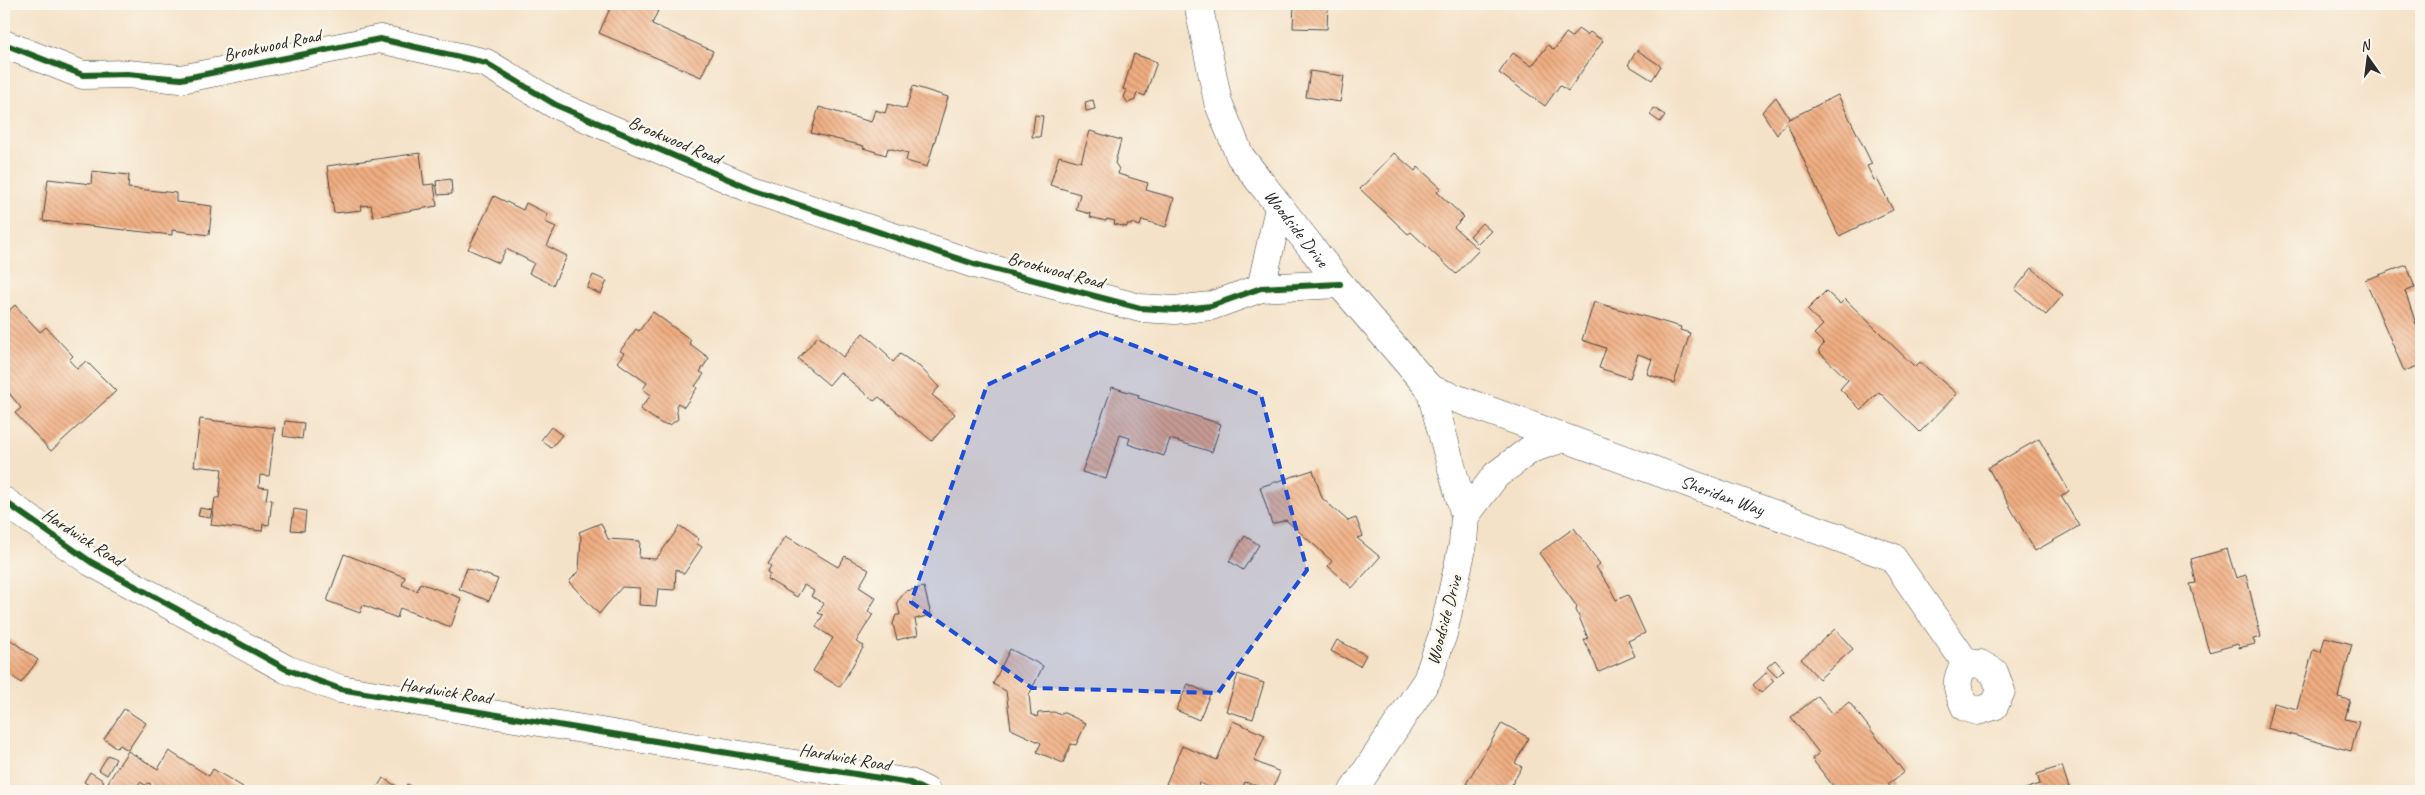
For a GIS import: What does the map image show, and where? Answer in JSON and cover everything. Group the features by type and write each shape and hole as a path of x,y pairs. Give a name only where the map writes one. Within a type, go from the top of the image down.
{"street":[{"name":"Woodside Drive","path":"1200,4 1200,13 1218,102 1240,156 1340,284 1430,389 1465,516 1463,544 1443,634 1427,680 1353,791"},
{"name":"Brookwood Road","path":"4,44 83,75 128,74 181,79 380,38 486,63 556,105 751,189 974,264 1140,308 1175,310 1211,306 1260,288 1340,284"},
{"path":"1260,288 1279,208"},
{"name":"Sheridan Way","path":"1430,389 1892,557 1966,663"},
{"path":"1465,516 1496,475 1531,449 1564,438"},
{"name":"Hardwick Road","path":"4,502 91,562 286,669 340,689 910,783 926,791"}],"highlighted area":[{"path":"1099,332 1261,395 1307,570 1218,693 1032,688 911,602 987,385"}],"building":[{"path":"612,4 661,4 652,24 713,51 701,77 599,33"},
{"path":"1294,4 1328,4 1327,29 1293,28"},
{"path":"1578,29 1587,35 1590,32 1603,41 1568,91 1560,85 1545,106 1499,73 1513,53 1532,66 1548,45 1554,50 1566,33 1572,37"},
{"path":"1637,50 1661,66 1652,80 1628,65"},
{"path":"1134,54 1157,62 1145,96 1137,93 1135,100 1128,103 1124,97 1127,90 1123,89"},
{"path":"1310,71 1344,76 1340,102 1306,97"},
{"path":"913,86 948,97 927,167 906,161 908,153 888,148 886,155 863,148 864,146 811,133 819,107 871,122 875,110 885,113 888,104 906,109"},
{"path":"1838,95 1872,164 1867,166 1874,180 1877,179 1893,210 1839,236 1786,122 1777,135 1762,112 1776,97 1789,118 1787,120"},
{"path":"1093,100 1095,109 1086,111 1085,102"},
{"path":"1654,108 1665,115 1660,122 1650,115"},
{"path":"1035,115 1043,116 1040,137 1032,137"},
{"path":"1090,131 1121,140 1115,163 1119,169 1118,174 1148,183 1146,190 1174,198 1166,227 1142,220 1140,226 1132,223 1131,225 1127,224 1127,227 1114,224 1115,221 1090,217 1091,214 1076,210 1080,194 1050,185 1059,156 1081,162"},
{"path":"420,153 424,185 434,184 437,206 373,217 371,205 361,206 362,210 334,213 327,166"},
{"path":"1394,153 1415,171 1418,167 1441,188 1437,192 1464,217 1454,227 1479,250 1456,274 1411,232 1408,234 1360,189"},
{"path":"92,171 129,175 128,188 176,193 176,202 212,206 209,235 172,230 172,235 43,221 48,179 91,184"},
{"path":"451,179 452,194 438,195 436,181"},
{"path":"494,196 523,210 526,203 548,214 545,222 556,227 547,246 567,256 553,285 529,273 534,263 506,249 499,263 468,249"},
{"path":"1482,223 1491,231 1478,244 1470,236"},
{"path":"2407,265 2415,288 2405,291 2421,339 2421,365 2404,371 2365,280"},
{"path":"2032,268 2063,295 2046,315 2015,289"},
{"path":"593,275 607,281 601,294 587,288"},
{"path":"1826,291 1840,304 1845,299 1915,367 1920,362 1957,394 1920,432 1879,392 1861,410 1840,389 1848,380 1818,351 1824,344 1814,334 1823,325 1807,310"},
{"path":"1594,302 1681,327 1680,330 1690,333 1674,383 1647,374 1652,359 1638,354 1630,378 1599,368 1606,348 1582,340"},
{"path":"15,305 40,332 46,327 73,356 69,360 77,369 86,361 116,391 51,451 15,413 21,408 4,387 4,315"},
{"path":"653,312 691,340 689,343 709,358 700,372 704,374 695,386 697,388 684,407 678,403 676,406 678,419 670,425 662,424 640,409 651,395 643,389 647,383 617,362 624,353 620,351 636,329 639,331"},
{"path":"863,333 888,355 893,362 900,354 920,367 939,387 932,395 955,414 932,441 879,397 874,401 840,372 829,385 798,359 818,336 843,357"},
{"path":"1112,387 1139,395 1138,398 1221,424 1212,452 1170,439 1164,456 1128,444 1130,438 1120,435 1106,479 1082,472"},
{"path":"200,419 275,428 269,476 260,475 259,487 268,488 266,499 272,500 269,525 263,524 262,531 211,525 215,498 219,498 222,469 194,466"},
{"path":"285,421 304,423 302,439 283,436"},
{"path":"551,427 562,435 551,448 541,440"},
{"path":"2039,439 2069,491 2061,496 2079,526 2035,551 1988,468"},
{"path":"1313,470 1322,498 1348,521 1356,518 1363,536 1357,538 1380,557 1352,588 1328,566 1332,561 1286,520 1272,524 1260,487"},
{"path":"200,508 212,510 210,518 198,516"},
{"path":"294,509 306,511 304,531 291,530"},
{"path":"601,523 608,539 640,541 639,558 656,559 680,526 699,539 696,543 702,547 684,574 676,569 675,590 658,589 656,606 639,605 640,588 622,587 599,614 569,582 579,570 581,537 579,532"},
{"path":"1574,528 1600,564 1596,567 1616,600 1628,595 1645,633 1628,641 1635,656 1599,672 1584,640 1588,638 1576,610 1577,607 1539,553"},
{"path":"786,536 838,567 845,556 869,570 859,587 876,598 868,611 873,614 856,642 864,646 840,687 813,671 833,638 816,627 823,615 818,613 824,604 811,596 814,591 804,585 797,597 767,579 770,574 767,572 771,566 768,564"},
{"path":"1245,536 1259,545 1243,570 1229,561"},
{"path":"2227,549 2236,578 2246,575 2261,637 2253,639 2255,644 2239,648 2238,644 2209,652 2190,584 2196,583 2191,559"},
{"path":"344,554 405,577 402,585 417,591 420,583 461,598 451,627 400,608 397,618 363,605 360,613 327,601"},
{"path":"467,568 498,579 489,601 459,589"},
{"path":"924,587 931,615 915,619 918,635 897,640 893,624 896,615 900,615 897,602 906,591"},
{"path":"1835,629 1853,649 1819,679 1801,659"},
{"path":"4,635 38,660 21,683 4,670"},
{"path":"2325,637 2352,644 2338,697 2350,700 2345,719 2359,722 2351,751 2267,728 2273,703 2297,709 2313,650 2321,652"},
{"path":"1337,640 1366,655 1360,666 1331,651"},
{"path":"1010,649 1043,666 1029,695 1031,714 1037,717 1038,713 1054,712 1061,715 1062,712 1086,723 1076,745 1071,744 1063,763 1037,752 1041,743 1011,729 1006,691 993,684"},
{"path":"1775,660 1784,670 1777,677 1767,667"},
{"path":"1766,673 1774,681 1761,693 1753,685"},
{"path":"1238,674 1264,683 1253,719 1226,711"},
{"path":"1188,684 1210,694 1199,720 1176,710"},
{"path":"1818,696 1833,714 1849,702 1904,772 1888,784 1894,791 1837,791 1812,759 1819,753 1791,717"},
{"path":"124,709 146,723 128,750 120,745 117,748 104,739"},
{"path":"1233,721 1265,735 1254,761 1280,772 1272,791 1245,782 1241,791 1219,791 1199,783 1196,791 1183,791 1166,784 1182,746 1217,760"},
{"path":"1502,723 1529,738 1515,763 1522,767 1508,791 1467,791 1470,786 1466,784"},
{"path":"128,751 158,769 169,751 209,776 213,769 243,787 240,791 157,791 149,787 151,784 145,785 140,782 134,791 123,791 108,782"},
{"path":"108,755 116,759 107,775 99,770"},
{"path":"2062,766 2070,791 2019,791 2040,784 2037,774"},
{"path":"90,772 104,781 98,791 84,782"},
{"path":"383,778 403,790 407,784 419,791 375,791"},
{"path":"110,785 120,791 107,791"}],"cycle path":[{"path":"4,44 83,75 127,74 181,79 380,39 486,63 556,105 751,189 974,264 1140,308 1175,310 1211,306 1261,288 1340,284"},
{"path":"4,501 91,562 286,669 340,689 910,783 926,791"}]}
